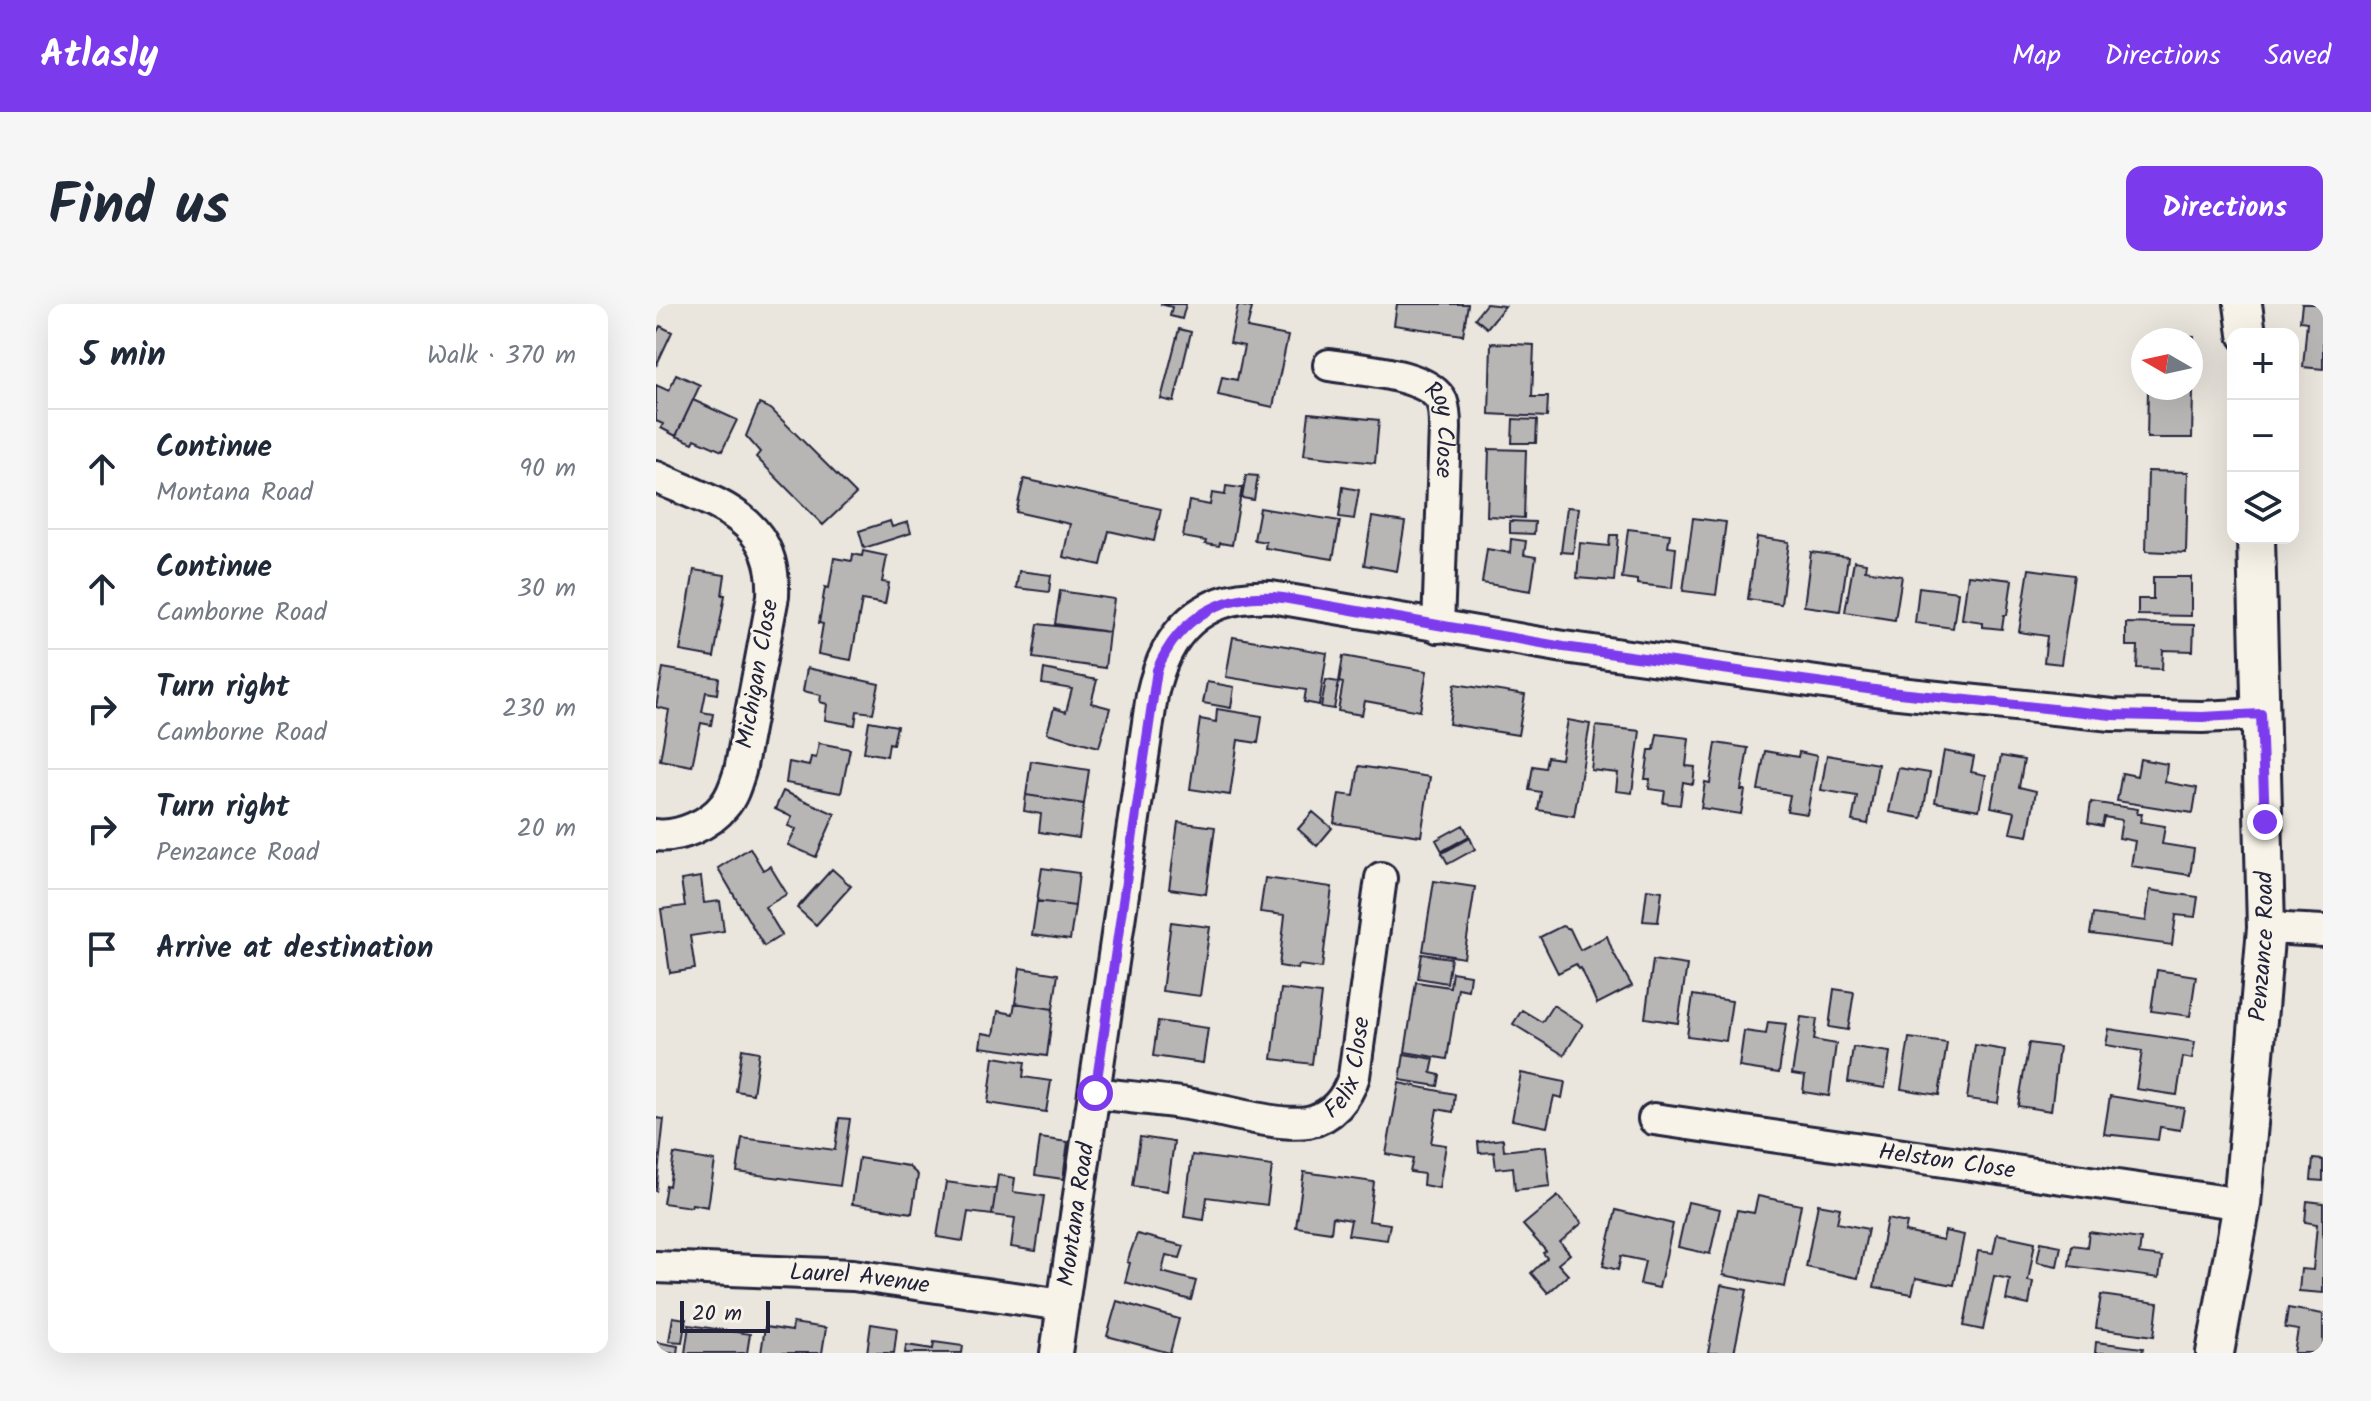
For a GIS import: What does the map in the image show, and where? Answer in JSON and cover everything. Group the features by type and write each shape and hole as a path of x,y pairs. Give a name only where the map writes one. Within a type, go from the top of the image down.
{"street":[{"path":"2243,304 2246,328"},
{"name":"Roy Close","path":"1329,365 1417,381 1432,389 1442,402 1445,428 1438,627"},
{"name":"Michigan Close","path":"656,477 744,519 763,543 774,573 768,625 734,791 724,806 699,825 675,834 656,835"},
{"name":"Penzance Road","path":"2215,1353 2242,1204 2266,928 2256,544"},
{"name":"Montana Road","path":"1056,1353 1152,695 1162,658 1183,628 1206,610 1228,601 1271,597 1438,627 1733,671 1984,702 2123,716 2261,714"},
{"name":"Felix Close","path":"1095,1093 1185,1103 1286,1122 1308,1122 1324,1116 1349,1091 1354,1076 1381,878"},
{"path":"2266,928 2323,931"},
{"name":"Helston Close","path":"1654,1119 2242,1204"},
{"name":"Laurel Avenue","path":"656,1267 853,1275 1063,1305"}],"building":[{"path":"1160,304 1186,304 1182,319 1170,316 1172,307"},
{"path":"1397,304 1468,304 1463,335 1394,325"},
{"path":"1486,304 1505,306 1487,328 1475,318"},
{"path":"2302,304 2323,304 2323,369 2303,367 2307,322 2300,321"},
{"path":"1238,305 1252,308 1247,328 1288,336 1273,407 1218,395 1222,377 1237,380 1244,346 1230,343"},
{"path":"660,326 672,332 656,366 656,334"},
{"path":"1179,329 1191,332 1174,402 1161,399"},
{"path":"1491,343 1534,345 1532,397 1548,397 1547,417 1489,414"},
{"path":"676,374 700,385 676,436 661,428 663,424 656,421 656,385 669,391"},
{"path":"693,400 737,420 722,451 695,439 693,443 676,436"},
{"path":"2148,400 2193,400 2192,438 2147,438"},
{"path":"759,404 771,409 856,494 823,525 756,457 760,452 746,436"},
{"path":"1309,413 1379,420 1375,463 1304,455"},
{"path":"1513,419 1537,420 1536,443 1512,443"},
{"path":"1489,449 1526,450 1524,518 1487,516"},
{"path":"2148,471 2188,472 2186,553 2146,551"},
{"path":"1246,475 1258,476 1254,500 1242,498"},
{"path":"1024,479 1161,509 1154,541 1109,531 1101,565 1063,557 1070,524 1016,512"},
{"path":"1226,486 1242,488 1232,545 1205,544 1206,541 1183,537 1189,501 1210,505 1212,493 1225,495"},
{"path":"1343,487 1359,490 1354,519 1339,517"},
{"path":"1567,507 1579,508 1573,553 1561,552"},
{"path":"1260,508 1340,521 1333,559 1265,548 1266,542 1254,540"},
{"path":"1372,517 1405,522 1397,571 1364,565"},
{"path":"1693,518 1726,522 1716,595 1683,591"},
{"path":"890,521 892,527 908,522 911,533 864,548 859,531"},
{"path":"1510,521 1535,522 1534,534 1510,533"},
{"path":"1628,529 1670,534 1668,547 1676,548 1672,588 1637,584 1637,580 1622,578"},
{"path":"1610,535 1618,535 1614,581 1577,578 1580,543 1609,546"},
{"path":"1757,537 1789,542 1781,604 1748,599"},
{"path":"1511,539 1526,541 1524,555 1536,557 1531,591 1482,583 1487,549 1510,553"},
{"path":"863,551 887,556 882,582 889,583 885,604 862,600 851,660 818,654 825,587 829,588 834,558 852,561 853,554 862,556"},
{"path":"1811,552 1848,557 1840,611 1804,606"},
{"path":"1854,561 1866,563 1865,570 1902,576 1895,620 1845,612"},
{"path":"2029,569 2074,575 2061,664 2044,662 2047,636 2019,632"},
{"path":"694,570 725,575 722,595 725,595 714,657 680,651"},
{"path":"1019,571 1051,575 1049,592 1016,588"},
{"path":"1968,575 2012,580 2002,629 1983,627 1983,622 1962,619"},
{"path":"2153,577 2191,577 2191,616 2138,615 2138,599 2153,599"},
{"path":"1919,587 1958,592 1953,628 1915,623"},
{"path":"1060,591 1114,599 1109,632 1055,624"},
{"path":"2126,623 2194,625 2193,651 2163,650 2162,669 2137,668 2138,646 2126,646"},
{"path":"1038,624 1109,632 1105,668 1033,658"},
{"path":"1233,637 1327,653 1319,705 1304,702 1306,690 1226,677"},
{"path":"1343,656 1427,671 1420,711 1365,701 1362,715 1338,711 1343,683 1339,682"},
{"path":"663,668 719,678 717,694 706,692 702,712 713,714 711,725 701,723 692,766 660,760 669,710 656,707"},
{"path":"807,668 879,684 873,713 857,711 855,725 825,720 827,704 820,702 821,695 803,691"},
{"path":"1044,669 1097,680 1091,703 1110,708 1099,747 1047,733 1054,708 1066,712 1072,689 1042,684"},
{"path":"1326,680 1339,682 1334,709 1321,707"},
{"path":"1207,682 1234,687 1231,708 1203,703"},
{"path":"1455,684 1525,695 1518,735 1449,724"},
{"path":"1217,709 1262,716 1258,743 1238,740 1230,795 1190,789 1200,719 1216,722"},
{"path":"1568,720 1590,724 1574,816 1538,810 1541,792 1529,790 1533,766 1545,768 1547,757 1561,759"},
{"path":"869,721 897,726 887,756 864,752"},
{"path":"1596,726 1640,731 1632,793 1616,791 1618,773 1591,770"},
{"path":"1657,734 1689,738 1686,766 1695,767 1693,784 1683,782 1680,805 1663,803 1665,791 1649,789 1650,779 1645,779 1649,750 1654,750"},
{"path":"819,743 850,749 841,793 786,783 789,762 809,766 811,757 816,758"},
{"path":"1716,743 1748,748 1741,790 1745,790 1741,814 1701,808 1705,782 1710,783"},
{"path":"1765,751 1798,757 1799,752 1817,756 1807,814 1787,811 1790,795 1758,790"},
{"path":"1944,751 1974,757 1971,772 1986,775 1979,810 1935,802"},
{"path":"1827,755 1878,764 1868,824 1852,821 1857,796 1821,790"},
{"path":"2001,756 2024,760 2019,787 2036,791 2028,836 2010,833 2015,812 1991,807"},
{"path":"2140,759 2167,764 2165,782 2197,788 2193,813 2117,801 2122,773 2137,776"},
{"path":"1031,761 1089,770 1084,804 1026,795"},
{"path":"1359,766 1430,777 1421,836 1334,823 1339,794 1354,796"},
{"path":"1898,768 1930,773 1922,818 1889,812"},
{"path":"783,791 835,814 816,857 788,845 796,829 788,826 792,817 775,809"},
{"path":"1026,795 1084,804 1079,838 1039,832 1041,814 1024,811"},
{"path":"2091,802 2138,809 2137,814 2142,814 2140,822 2165,826 2162,844 2194,849 2190,875 2131,866 2135,841 2119,838 2122,820 2104,817 2102,826 2088,823"},
{"path":"1313,812 1332,828 1317,846 1298,829"},
{"path":"1178,822 1215,827 1206,894 1169,889"},
{"path":"1463,825 1469,836 1442,851 1436,840"},
{"path":"1470,838 1475,849 1448,864 1442,853"},
{"path":"750,848 763,870 770,866 787,894 765,907 782,935 764,946 718,868"},
{"path":"1042,868 1079,873 1075,906 1037,901"},
{"path":"832,869 851,886 816,925 797,908"},
{"path":"701,877 704,903 720,901 724,931 690,936 695,969 670,973 661,909 685,906 681,880"},
{"path":"1265,878 1332,887 1322,968 1279,966 1285,915 1260,912"},
{"path":"1434,881 1475,887 1464,958 1423,951"},
{"path":"1647,889 1662,891 1658,922 1643,921"},
{"path":"2150,890 2198,897 2195,917 2176,915 2172,945 2090,934 2093,914 2146,921"},
{"path":"1037,901 1075,906 1070,940 1032,935"},
{"path":"1171,922 1210,927 1200,996 1162,991"},
{"path":"1562,926 1570,929 1580,950 1607,936 1632,986 1597,1004 1581,968 1576,964 1558,973 1540,937"},
{"path":"1422,954 1451,958 1447,983 1418,978"},
{"path":"1653,960 1687,965 1678,1023 1645,1018"},
{"path":"1020,968 1058,974 1053,1009 1015,1003"},
{"path":"2157,970 2196,976 2190,1016 2151,1011"},
{"path":"1452,972 1470,975 1468,990 1458,988 1447,1059 1405,1052 1416,982 1450,987"},
{"path":"1281,989 1321,994 1312,1064 1272,1059"},
{"path":"1834,989 1854,992 1848,1030 1829,1027"},
{"path":"1693,995 1732,1001 1726,1041 1687,1036"},
{"path":"1015,1003 1053,1009 1047,1056 980,1047 982,1033 994,1035 998,1011 1013,1014"},
{"path":"1553,1005 1583,1024 1564,1055 1513,1024 1522,1010 1542,1022"},
{"path":"1801,1017 1817,1019 1814,1040 1836,1044 1829,1096 1803,1092 1805,1076 1792,1074"},
{"path":"1158,1021 1208,1028 1203,1063 1153,1056"},
{"path":"1768,1022 1786,1024 1779,1073 1739,1067 1744,1031 1766,1034"},
{"path":"2109,1029 2195,1042 2192,1059 2183,1057 2177,1095 2136,1089 2142,1051 2106,1045"},
{"path":"1909,1038 1947,1043 1939,1095 1901,1089"},
{"path":"2029,1043 2059,1047 2051,1111 2018,1106"},
{"path":"1975,1045 2005,1050 1998,1103 1967,1099"},
{"path":"1853,1047 1890,1052 1885,1088 1848,1082"},
{"path":"742,1049 759,1052 753,1094 736,1091"},
{"path":"1404,1054 1434,1059 1431,1073 1440,1075 1438,1086 1400,1080"},
{"path":"994,1057 1025,1062 1023,1077 1051,1081 1046,1112 988,1103"},
{"path":"1521,1073 1565,1082 1562,1098 1554,1096 1547,1127 1512,1120"},
{"path":"1399,1083 1455,1094 1453,1112 1437,1109 1431,1143 1446,1145 1439,1188 1423,1185 1424,1174 1410,1172 1413,1159 1386,1154"},
{"path":"2110,1096 2184,1108 2180,1130 2160,1127 2158,1140 2104,1134"},
{"path":"656,1118 664,1119 656,1192"},
{"path":"839,1118 850,1119 840,1186 737,1172 742,1138 835,1150"},
{"path":"1140,1137 1174,1142 1167,1191 1133,1186"},
{"path":"1040,1138 1068,1142 1063,1179 1035,1175"},
{"path":"1503,1139 1504,1151 1546,1146 1550,1186 1515,1190 1513,1167 1496,1169 1494,1152 1479,1153 1478,1142"},
{"path":"674,1154 715,1161 708,1207 663,1203"},
{"path":"1192,1155 1272,1166 1267,1205 1207,1197 1204,1220 1184,1217"},
{"path":"859,1158 908,1166 918,1175 912,1213 852,1204"},
{"path":"2313,1159 2323,1160 2323,1181 2311,1180"},
{"path":"1304,1172 1374,1182 1369,1221 1390,1224 1387,1240 1348,1235 1351,1220 1333,1217 1331,1232 1296,1227"},
{"path":"998,1175 1015,1178 1013,1192 1044,1196 1036,1251 1011,1247 1015,1218 992,1215"},
{"path":"946,1182 996,1189 992,1215 968,1212 963,1241 937,1237"},
{"path":"1558,1196 1582,1223 1560,1242 1570,1254 1558,1264 1568,1275 1548,1293 1531,1273 1547,1258 1543,1253 1546,1251 1523,1225"},
{"path":"1758,1196 1801,1205 1785,1287 1723,1275 1737,1210 1754,1213"},
{"path":"2307,1201 2323,1203 2323,1293 2299,1291 2301,1269 2313,1270 2317,1224 2305,1222"},
{"path":"1688,1202 1720,1209 1710,1254 1678,1247"},
{"path":"1818,1204 1840,1208 1837,1223 1868,1229 1858,1278 1806,1267"},
{"path":"1616,1210 1673,1224 1659,1288 1640,1284 1645,1261 1621,1256 1618,1270 1603,1266"},
{"path":"1887,1219 1907,1223 1905,1232 1943,1240 1945,1231 1964,1235 1954,1285 1916,1278 1912,1294 1874,1287"},
{"path":"2089,1232 2141,1239 2139,1254 2162,1257 2159,1278 2069,1266 2072,1245 2087,1247"},
{"path":"1137,1234 1184,1246 1180,1258 1166,1255 1162,1272 1196,1281 1191,1300 1125,1282 1130,1263 1127,1262"},
{"path":"1997,1234 2035,1242 2028,1281 2033,1282 2029,1305 2006,1300 2010,1279 1994,1276 1983,1330 1964,1326 1978,1251 1993,1253"},
{"path":"2041,1242 2061,1246 2057,1266 2037,1262"},
{"path":"1721,1285 1747,1290 1734,1353 1708,1353"},
{"path":"2101,1295 2158,1303 2154,1336 2096,1328"},
{"path":"1117,1301 1179,1319 1170,1353 1107,1336"},
{"path":"2288,1308 2323,1314 2323,1353 2294,1353 2298,1330 2285,1328"},
{"path":"673,1317 686,1319 682,1342 669,1341"},
{"path":"793,1323 826,1328 822,1353 761,1353 765,1327 792,1331"},
{"path":"871,1324 897,1328 894,1353 867,1353"},
{"path":"689,1325 750,1334 747,1353 685,1353"},
{"path":"656,1342 678,1346 677,1353 656,1353"},
{"path":"934,1342 963,1346 962,1353 905,1353 906,1345 933,1349"},
{"path":"2096,1342 2143,1348 2142,1353 2095,1353"}],"route":[{"path":"1095,1093 1157,670 1162,658 1189,622 1217,604 1228,601 1260,596 1283,598 1564,647 1889,692 2112,715 2202,717 2261,714 2265,822"}]}
